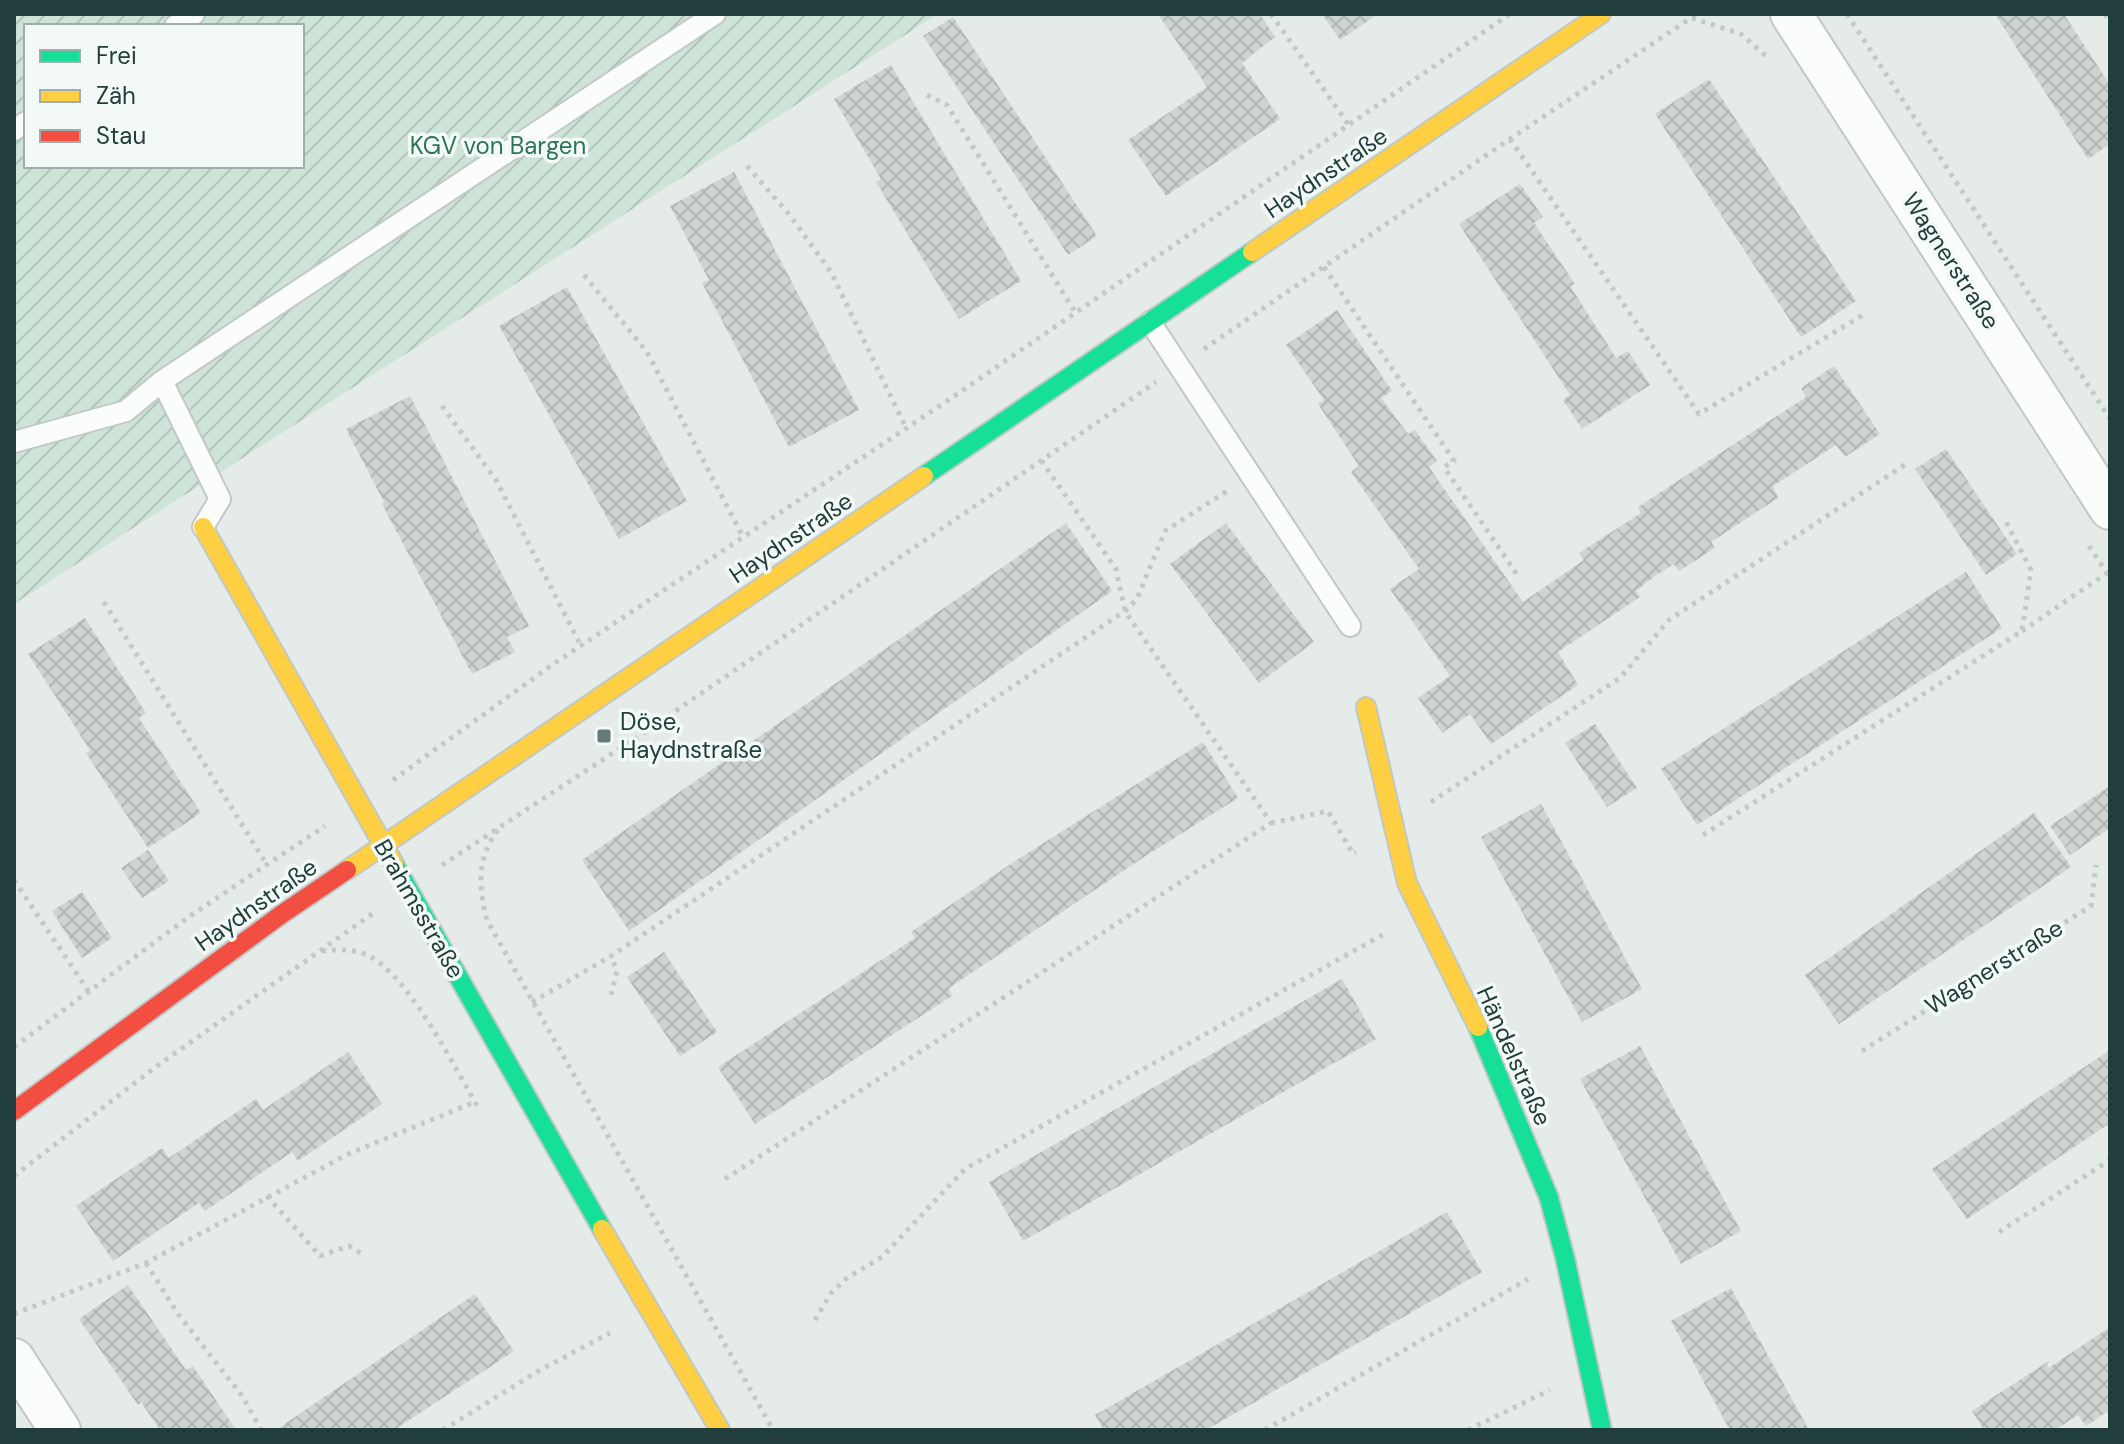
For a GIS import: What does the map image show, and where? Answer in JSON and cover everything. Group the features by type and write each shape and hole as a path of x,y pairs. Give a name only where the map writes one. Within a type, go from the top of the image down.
{"street":[{"name":"Haydnstraße","path":"14,1111 263,927 1601,14"},
{"name":"Wagnerstraße","path":"1791,14 2110,509"},
{"name":"Brahmsstraße","path":"203,527 553,1146 720,1430"},
{"name":"Händelstraße","path":"1366,707 1407,883 1479,1029 1549,1198 1602,1430"},
{"path":"14,1359 60,1430"}],"lane":[{"path":"14,442 126,411 162,381 715,14"},
{"path":"1150,322 1350,626"},
{"name":"Brahmsstraße","path":"162,381 220,499 203,527"}],"path":[{"path":"1271,14 1348,124"},
{"path":"457,733 1510,14"},
{"path":"773,1430 487,920 480,881 491,839 501,826 639,736 1697,14"},
{"path":"1847,14 2110,419"},
{"path":"2105,14 2110,22"},
{"path":"927,95 947,105 1075,312"},
{"path":"1510,139 1699,414 1863,315"},
{"path":"747,166 788,213 831,272 906,428"},
{"path":"1324,267 1454,461 1444,467 1518,576"},
{"path":"584,275 647,352 743,537"},
{"path":"442,406 496,480 581,646"},
{"path":"1041,460 1116,569 1125,611 1271,823"},
{"path":"1447,790 1620,678 1669,620 1909,462"},
{"path":"532,1002 611,956 1125,611 1137,599 1165,531 1251,475"},
{"path":"2004,518 2031,570 2022,631"},
{"path":"1703,835 2108,575"},
{"path":"14,1047 190,916 267,865 104,602"},
{"path":"725,1179 1271,823 1328,811 1353,854 1395,827"},
{"name":"Wagnerstraße","path":"1862,1051 2091,906 2096,865"},
{"path":"14,880 89,992"},
{"path":"815,1320 831,1293 847,1278 882,1257 965,1169 1421,913"},
{"path":"14,1176 157,1066 321,951 349,950 368,955 397,978 481,1114"},
{"path":"611,956 617,971 611,995"},
{"path":"14,1314 146,1263 348,1154 475,1102"},
{"path":"1999,1232 2110,1160"},
{"path":"267,1196 320,1256 349,1246 364,1255"},
{"path":"1265,1430 1565,1258"},
{"path":"146,1263 178,1314 243,1397 261,1430"},
{"path":"443,1430 540,1370 610,1333 602,1320"},
{"path":"1468,1430 1589,1371"}],"green space":[{"name":"KGV von Bargen","path":"14,14 938,14 14,604"}],"building":[{"path":"1158,14 1260,14 1275,37 1242,63 1280,119 1166,196 1128,140 1207,87"},
{"path":"1322,14 1378,14 1340,40"},
{"path":"1995,14 2064,14 2110,85 2110,144 2088,159"},
{"path":"953,17 1097,236 1068,255 923,36"},
{"path":"891,65 1021,281 959,319 876,182 881,179 834,99"},
{"path":"1709,79 1856,301 1801,337 1655,114"},
{"path":"734,172 859,410 789,447 702,283 709,280 670,206"},
{"path":"1520,184 1543,217 1534,223 1575,284 1570,286 1616,358 1628,351 1650,385 1582,429 1563,400 1570,395 1459,224"},
{"path":"567,287 687,501 619,539 499,326"},
{"path":"1337,310 1392,391 1381,398 1408,434 1415,430 1437,461 1429,467 1523,602 1584,560 1579,553 1641,513 1638,507 1806,397 1801,388 1834,366 1880,434 1845,457 1836,445 1773,486 1778,498 1711,542 1715,548 1679,571 1674,564 1655,576 1636,591 1640,597 1558,652 1578,685 1491,744 1470,714 1442,733 1418,698 1450,676 1390,589 1419,569 1351,472 1359,466 1318,404 1324,400 1286,345"},
{"path":"410,396 529,626 507,637 515,652 472,674 346,429"},
{"path":"1946,449 2017,554 1986,575 1915,469"},
{"path":"1066,523 1112,591 629,931 582,860"},
{"path":"1226,523 1314,642 1259,683 1170,564"},
{"path":"1966,572 2002,628 1697,825 1661,769"},
{"path":"85,618 146,713 139,718 201,813 148,848 86,753 90,750 28,654"},
{"path":"1595,724 1637,788 1607,807 1565,743"},
{"path":"1203,742 1238,798 949,988 952,996 755,1124 718,1067 915,938 911,932 1009,865"},
{"path":"2110,786 2110,828 2070,855 2050,826"},
{"path":"1541,804 1642,989 1582,1022 1481,837"},
{"path":"2034,813 2071,867 1839,1024 1805,975"},
{"path":"148,850 169,881 142,898 121,868"},
{"path":"82,892 112,938 82,958 52,911"},
{"path":"664,952 717,1032 680,1056 627,977"},
{"path":"1342,979 1376,1039 1023,1241 989,1182"},
{"path":"1640,1046 1741,1231 1681,1264 1580,1079"},
{"path":"2110,1050 2110,1123 1967,1219 1932,1169"},
{"path":"348,1052 382,1104 298,1161 292,1152 205,1211 199,1203 113,1261 76,1206 162,1148 169,1158 256,1099 263,1110"},
{"path":"1447,1212 1482,1272 1206,1430 1104,1430 1095,1415"},
{"path":"128,1285 186,1370 193,1366 236,1430 160,1430 141,1402 138,1405 79,1319"},
{"path":"1731,1288 1809,1430 1730,1430 1721,1414 1671,1321"},
{"path":"475,1294 514,1351 394,1430 276,1430"},
{"path":"2110,1327 2110,1410 2086,1426 2078,1415 2055,1430 1984,1430 1972,1411 2049,1361 2047,1369"}],"traffic: fast":[{"path":"924,476 1252,252"},
{"path":"394,864 602,1229"},
{"path":"1478,1027 1549,1198 1602,1430"}],"traffic: slow":[{"path":"1252,252 1601,14"},
{"path":"347,870 924,476"},
{"path":"203,527 394,864"},
{"path":"1366,707 1407,883 1478,1027"},
{"path":"602,1229 720,1430"}],"traffic: jam":[{"path":"14,1111 282,914 347,870"}],"place":[{"name":"Döse, Haydnstraße","path":"604,736"}]}
